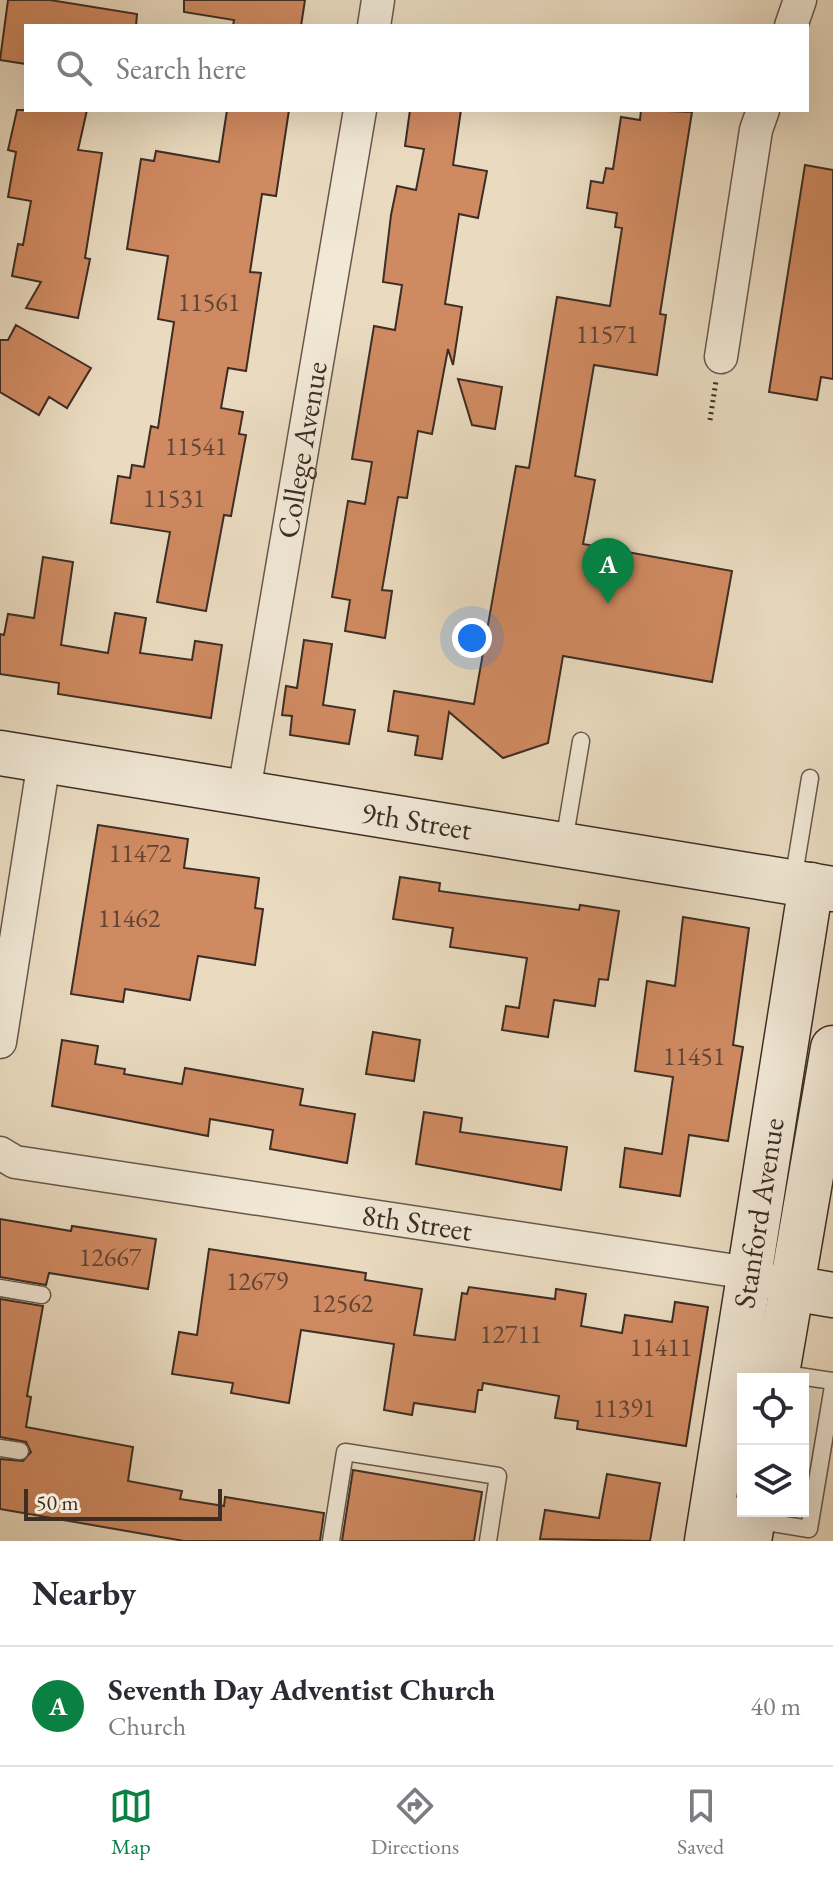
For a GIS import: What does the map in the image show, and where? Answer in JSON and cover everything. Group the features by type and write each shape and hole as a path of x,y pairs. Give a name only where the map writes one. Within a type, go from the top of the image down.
{"street":[{"path":"374,24 378,0"},
{"path":"792,24 800,0"},
{"name":"College Avenue","path":"244,791 360,112"},
{"path":"721,357 756,130 762,112"},
{"name":"9th Street","path":"0,753 812,886"},
{"path":"0,1042 44,761"},
{"name":"Stanford Avenue","path":"707,1541 812,886"},
{"name":"Stanford Avenue","path":"778,1373 812,1292 833,1048"},
{"name":"8th Street","path":"0,1153 15,1162 749,1273 812,1292"}],"lane":[{"path":"563,846 581,741"},
{"path":"810,778 812,886"},
{"path":"0,1288 42,1295"},
{"path":"752,1524 809,1529 833,1383 809,1380"},
{"path":"0,1448 20,1451"},
{"path":"331,1541 345,1452 498,1476 488,1541"}],"path":[{"path":"710,420 721,357"}],"building":[{"path":"8,0 50,0 137,14 136,24 24,24 24,64 0,60"},
{"path":"184,0 305,0 301,24 233,24 234,20 184,12"},
{"path":"17,110 87,112 78,150 102,153 85,258 90,259 78,318 26,308 41,282 12,276 18,244 23,245 31,201 8,197 16,152 8,150"},
{"path":"227,112 289,112 276,196 262,194 250,272 261,273 246,371 228,368 221,408 243,412 239,434 246,435 231,516 224,515 206,611 157,602 170,532 111,523 118,476 130,478 132,465 144,467 151,426 158,428 174,322 158,319 168,256 127,249 141,159 154,161 156,151 219,162"},
{"path":"410,112 461,112 453,165 487,171 478,218 459,214 445,304 462,307 453,365 448,349 432,434 418,431 407,498 398,497 382,590 392,591 385,638 345,631 350,600 332,597 348,501 365,504 372,462 352,459 374,326 395,330 402,285 383,282 391,215 397,186 416,190 424,149 405,146"},
{"path":"641,112 692,112 660,314 666,315 657,375 594,365 575,476 595,480 583,544 732,571 712,682 563,656 548,743 503,758 449,712 442,759 415,755 418,736 388,731 394,691 474,704 516,466 529,468 557,297 610,306 622,228 615,227 617,213 587,208 591,181 603,183 606,168 613,169 621,117 640,120"},
{"path":"805,165 833,170 833,379 821,377 817,400 769,392"},
{"path":"16,325 91,368 67,408 49,397 39,415 0,392 0,340 8,340"},
{"path":"458,379 502,387 495,429 472,425"},
{"path":"43,557 73,562 61,645 108,653 115,613 146,618 140,653 192,660 195,641 222,645 211,718 58,694 59,683 0,674 0,634 4,635 8,614 34,618"},
{"path":"304,640 332,644 323,705 355,710 349,744 290,735 292,716 282,715 286,686 297,688"},
{"path":"98,825 188,839 184,868 259,878 255,908 263,909 255,965 198,956 190,1000 125,989 123,1002 71,994"},
{"path":"400,877 440,883 439,891 579,910 580,905 619,911 608,980 599,979 595,1006 554,1000 548,1037 502,1030 506,1006 519,1008 527,958 450,947 453,928 393,919"},
{"path":"683,917 749,928 733,1045 743,1047 728,1141 689,1135 680,1196 620,1187 625,1148 662,1154 673,1077 635,1071 647,981 675,986"},
{"path":"373,1032 420,1040 414,1081 366,1074"},
{"path":"62,1040 98,1046 95,1064 125,1069 124,1074 182,1084 185,1068 303,1089 300,1105 355,1114 347,1163 270,1149 273,1130 210,1119 208,1136 52,1106"},
{"path":"424,1112 462,1118 460,1132 567,1147 561,1190 416,1164"},
{"path":"0,1219 71,1231 72,1226 156,1239 148,1289 49,1273 46,1285 0,1277"},
{"path":"209,1249 366,1273 365,1280 422,1289 414,1335 455,1340 462,1293 467,1294 469,1287 555,1299 556,1289 586,1294 581,1326 622,1333 625,1315 672,1322 675,1302 708,1307 686,1446 577,1429 578,1421 555,1418 559,1396 483,1383 482,1390 478,1390 475,1412 414,1403 412,1415 384,1410 394,1344 301,1330 289,1403 231,1393 233,1383 172,1374 179,1332 197,1335"},
{"path":"0,1299 43,1306 27,1396 31,1397 26,1427 133,1447 128,1481 182,1491 180,1499 224,1506 225,1497 324,1513 320,1541 184,1541 0,1509 0,1459 23,1461 31,1452 26,1442 0,1437"},
{"path":"353,1470 482,1492 474,1541 342,1541"},
{"path":"607,1474 660,1483 650,1541 540,1539 545,1510 599,1518"}],"place":[{"name":"Seventh Day Adventist Church","path":"608,604"}]}
